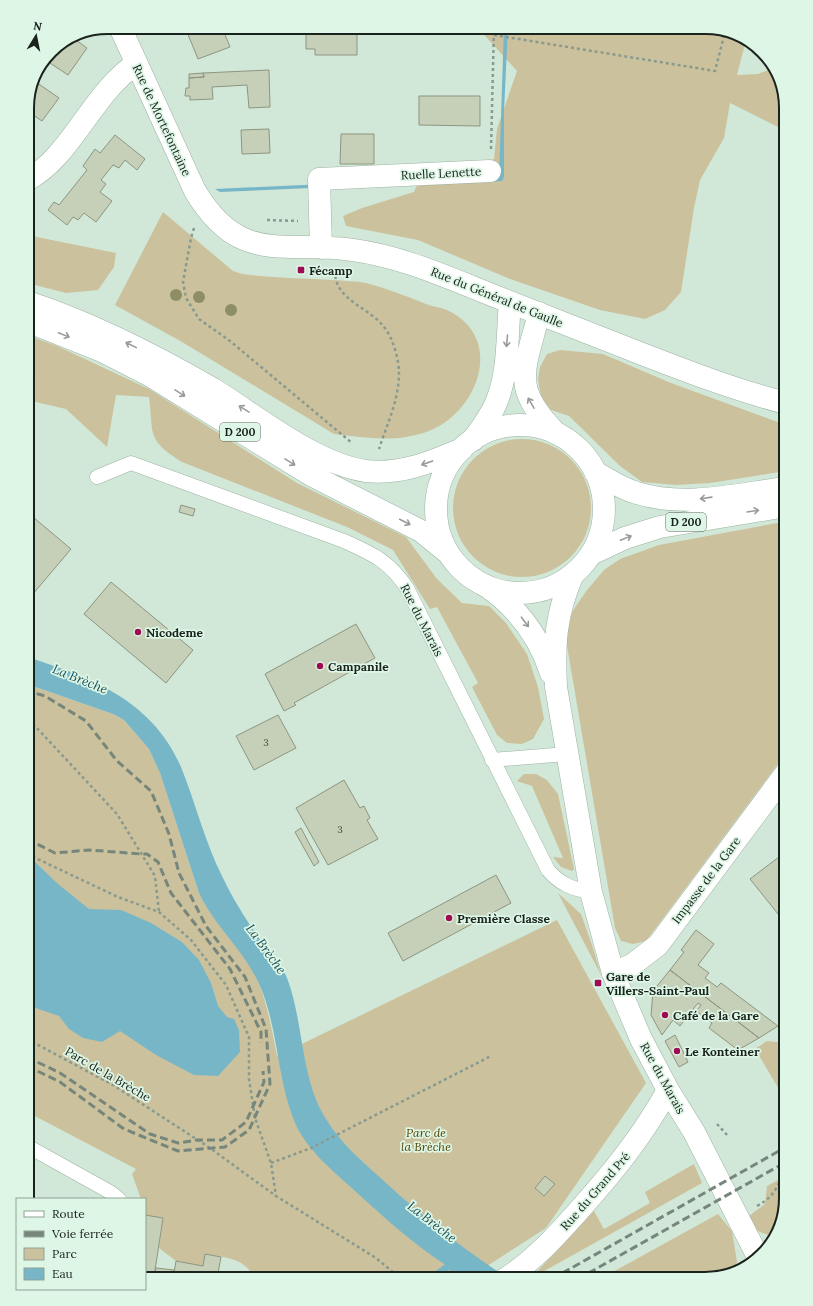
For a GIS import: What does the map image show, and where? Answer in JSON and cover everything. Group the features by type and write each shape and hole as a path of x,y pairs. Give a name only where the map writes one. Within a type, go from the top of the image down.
{"street":[{"name":"Rue de Mortefontaine","path":"123,34 195,191 201,218"},
{"path":"34,176 54,159 118,78 136,64"},
{"name":"Ruelle Lenette","path":"321,248 319,179 490,170"},
{"name":"Rue du Général de Gaulle","path":"201,218 227,229 247,242 268,246 354,250 405,262 698,376 779,401"},
{"path":"449,553 443,542 437,520 437,498 443,476 449,466 468,444 491,413 500,394 504,374 510,302"},
{"name":"D 200","path":"34,305 94,328 157,359 212,389 328,460 353,468 375,471 391,471 417,466 468,444"},
{"path":"486,586 504,591 531,592 558,584 573,574 591,554 599,537 604,519 602,490 596,472 579,450 556,433 536,411 525,388 526,368 539,313"},
{"name":"D 200","path":"34,324 102,351 149,375 310,475 422,531 449,553"},
{"path":"468,444 490,431 514,426 538,427 556,433"},
{"name":"D 200","path":"596,472 613,483 636,493 651,497 680,501 779,489"},
{"name":"D 200","path":"591,554 625,538 660,527 779,507"},
{"name":"Rue du Marais","path":"449,553 461,569 502,596 530,629 547,661 556,687"},
{"name":"Rue du Marais","path":"573,574 564,596 557,626 555,658 556,687 590,892 613,973 641,1039 668,1090 694,1132 755,1252"},
{"name":"Impasse de la Gare","path":"613,973 632,965 658,945 779,782"},
{"name":"Rue du Grand Pré","path":"515,1272 548,1245 618,1166 639,1139 668,1090"}],"lane":[{"name":"Rue du Marais","path":"97,477 131,463 344,541 368,551 389,565 407,588 548,870 561,883 573,889 590,892"},
{"path":"492,760 567,754"},
{"path":"34,1151 110,1192 118,1198"}],"path":[{"path":"494,35 715,71 724,37"},
{"name":"Ruelle Lenette","path":"490,170 494,35"},
{"path":"200,231 201,218"},
{"path":"201,218 190,238 183,282 186,298 199,319 230,341 354,444"},
{"path":"264,220 320,222"},
{"path":"328,272 335,272 335,280 349,300 373,316 385,328 395,350 399,372 397,394 386,424 375,471"},
{"path":"34,726 117,814 154,876 158,912"},
{"path":"34,857 118,897 158,912 191,940 226,985 249,1037 249,1079 255,1118 271,1163 276,1196"},
{"name":"Parc de la Brèche","path":"34,1043 113,1085 207,1146 276,1196 376,1258 393,1272"},
{"path":"271,1163 311,1148 491,1056"},
{"path":"738,1218 766,1201 774,1193 779,1183"}],"green space":[{"path":"483,34 719,35 744,46 737,75 758,74 768,70 775,85 778,99 779,128 730,103 724,138 700,180 694,208 681,292 665,310 645,319 600,310 510,279 418,240 346,226 343,216 362,208 414,192 424,169 472,165 494,159 497,129 517,71"},
{"path":"163,212 233,271 253,275 366,283 449,311 466,323 476,339 480,356 478,374 472,392 461,408 446,422 429,431 417,435 382,438 334,434 182,342 115,305"},
{"path":"34,236 116,253 114,267 98,290 66,293 34,285"},
{"path":"34,338 57,346 149,389 297,483 406,537 437,579 462,603 489,606 506,623 527,654 538,687 544,719 533,739 522,744 507,743 497,735 472,687 478,683 437,607 430,609 393,550 347,527 182,462 162,448 157,442 152,429 149,397 116,395 107,447 66,409 34,402"},
{"path":"560,350 603,354 671,383 779,422 779,472 710,483 676,485 642,482 620,466 569,416 551,410 541,397 538,379 540,367 547,354"},
{"path":"522,439 542,442 560,451 575,465 588,488 591,508 588,528 579,546 565,561 542,574 522,577 502,574 484,565 469,551 456,528 453,508 456,488 465,470 479,455 502,442"},
{"path":"779,523 779,762 646,941 633,944 621,941 615,928 566,640 572,612 587,590 604,570 620,559 659,545"},
{"name":"Parc de la Brèche","path":"34,686 113,714 124,720 149,749 160,773 199,893 211,913 246,958 257,978 268,1011 277,1056 557,920 646,1083 546,1228 478,1272 250,1272 246,1266 240,1262 205,1254 203,1266 176,1261 159,1248 163,1218 146,1215 146,1198 141,1198 132,1174 136,1169 34,1116"},
{"path":"524,774 536,774 547,780 558,794 574,869 572,871 561,867 553,857 563,858 532,786 517,781"},
{"path":"558,893 581,914 601,975"},
{"path":"767,1041 779,1042 779,1089 755,1049"},
{"path":"694,1164 702,1183 543,1272 537,1272 594,1211 604,1229 650,1203 645,1192"},
{"path":"779,1180 778,1207 776,1217 769,1236 755,1230 749,1216 765,1204 767,1186"},
{"path":"718,1214 732,1231 737,1262 736,1265 728,1268 719,1271 704,1272 613,1272"}],"water":[{"path":"504,34 508,34 504,111 504,177 502,181 220,192 215,189 499,176"},
{"name":"La Brèche","path":"34,659 74,673 118,695 137,708 154,725 169,744 181,767 211,851 227,886 236,903 261,941 285,973 297,1013 311,1086 326,1119 338,1137 399,1195 455,1241 499,1272 450,1272 449,1267 412,1241 328,1167 304,1139 293,1118 288,1102 270,1018 260,986 254,973 213,917 199,893 160,773 149,749 124,720 113,714 34,686"},
{"path":"34,862 58,884 89,909 121,910 151,923 182,942 199,960 211,983 218,1006 227,1017 234,1019 239,1030 240,1052 218,1076 194,1075 156,1055 120,1031 102,1042 83,1038 69,1029 59,1016 34,1007"}],"building":[{"path":"188,34 225,34 230,47 198,59"},
{"path":"306,34 357,34 357,55 315,55 315,49 306,49"},
{"path":"78,41 87,48 68,75 50,63 63,49"},
{"path":"269,70 270,107 249,108 247,85 212,87 213,99 190,100 190,96 185,96 186,88 189,88 189,78 204,77 203,73"},
{"path":"203,73 204,77 189,78 189,74"},
{"path":"39,84 59,98 42,121 34,116 34,104"},
{"path":"419,96 480,96 480,126 419,125"},
{"path":"269,129 270,153 242,154 241,130"},
{"path":"341,134 374,134 374,164 340,164"},
{"path":"115,135 145,159 137,170 125,160 119,168 113,165 101,180 106,184 100,192 112,201 96,222 84,213 78,220 73,217 67,225 48,210 54,202 59,205 87,170 83,166 95,149 100,153"},
{"path":"181,505 195,509 193,516 179,512"},
{"path":"34,518 71,549 34,593"},
{"name":"Nicodeme","path":"111,582 193,650 166,683 84,614"},
{"name":"Campanile","path":"356,624 375,658 294,703 296,705 284,711 265,674"},
{"path":"278,715 296,748 254,770 236,736"},
{"path":"344,780 360,808 364,806 370,818 367,820 378,839 328,865 296,808"},
{"path":"301,828 319,862 314,866 295,832"},
{"path":"779,857 779,915 750,879"},
{"name":"Première Classe","path":"496,875 511,903 403,961 388,933"},
{"path":"696,930 714,944 698,965 709,973 705,978 717,987 721,983 778,1026 759,1038 670,970 684,952 681,950"},
{"path":"670,970 759,1038 738,1050 709,1028 712,1023 696,1011 701,1005 698,1003 680,1026 673,1020 662,1035 651,1015 653,991"},
{"name":"Le Konteiner","path":"675,1035 688,1062 679,1067 665,1041"},
{"path":"545,1176 555,1184 544,1196 535,1188"},
{"path":"146,1215 163,1218 155,1272 146,1272"},
{"path":"205,1254 221,1257 218,1272 174,1272 176,1261 203,1266"},
{"path":"156,1268 174,1270 174,1272 155,1272"}],"waterway":[{"path":"440,1272 455,1261"}],"railway":[{"path":"34,693 45,696 86,721 117,761 151,791 169,834 179,873 206,926 245,977 266,1029 270,1084 249,1130 225,1147 178,1151 124,1129 60,1082 34,1069"},
{"path":"34,842 55,853 89,850 147,854 158,862 171,893 230,969 261,1032 261,1043"},
{"path":"34,1060 60,1073 150,1134 178,1143 197,1140 222,1140 246,1122 264,1082 263,1071"},
{"path":"564,1272 779,1151"},
{"path":"590,1272 779,1166"}],"place":[{"name":"Fécamp","path":"301,270"},
{"name":"Nicodeme","path":"138,632"},
{"name":"Campanile","path":"320,666"},
{"name":"Première Classe","path":"449,918"},
{"name":"Gare de Villers-Saint-Paul","path":"598,983"},
{"name":"Café de la Gare","path":"665,1015"},
{"name":"Le Konteiner","path":"677,1051"}]}
